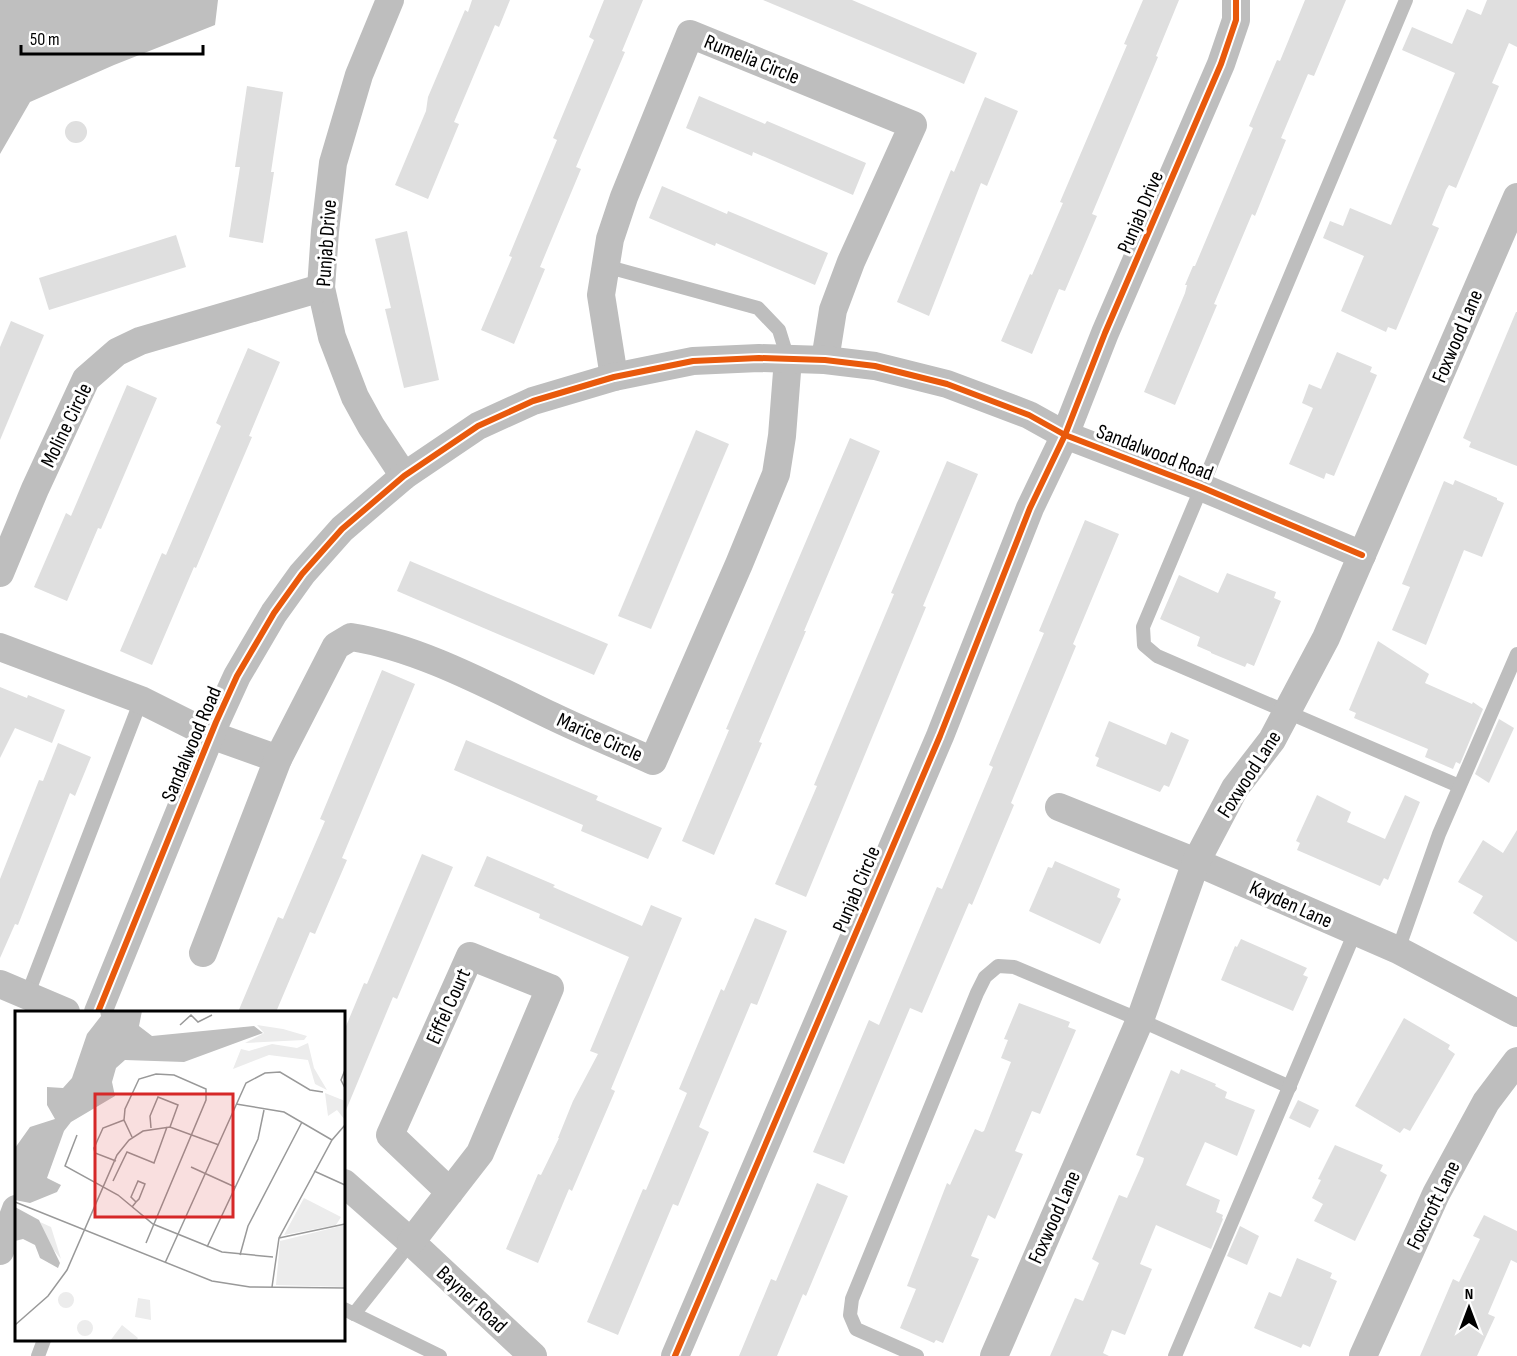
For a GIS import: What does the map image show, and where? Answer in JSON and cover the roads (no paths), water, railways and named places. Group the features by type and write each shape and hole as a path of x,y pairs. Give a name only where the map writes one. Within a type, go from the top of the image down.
{"street":[{"name":"Punjab Drive","path":"390,0 359,75 333,164 321,288 332,338 355,397 404,476"},
{"name":"Punjab Drive","path":"1065,435 1105,333 1221,64 1236,20 1236,0"},
{"name":"Rumelia Circle","path":"614,377 601,296 610,238 624,196 690,34 914,125 851,262 833,310 825,360"},
{"name":"Foxwood Lane","path":"993,1356 1140,1020 1196,862 1235,788 1272,740 1326,638 1517,197"},
{"name":"Moline Circle","path":"0,573 35,489 86,379 117,352 140,341 321,288"},
{"name":"Marice Circle","path":"202,953 278,759 336,646 351,637 369,640 449,667 653,761 776,474 782,436 788,359"},
{"name":"Sandalwood Road","path":"98,1011 237,676 274,613 302,574 342,529 404,476 478,426 533,401 614,377 693,361 825,360 875,366 947,384 1029,415 1065,435 1201,487 1362,555"},
{"name":"Punjab Circle","path":"675,1356 939,736 1030,508 1065,435"},
{"path":"0,647 141,700 211,735 278,759"},
{"name":"Kayden Lane","path":"1059,807 1196,862 1398,950 1517,1013"},
{"name":"Eiffel Court","path":"411,1242 450,1192 480,1153 550,988 470,957 390,1135 450,1192"},
{"path":"0,984 64,1011"},
{"name":"Foxcroft Lane","path":"1363,1356 1436,1194 1486,1102 1517,1061"},
{"name":"Bayner Road","path":"345,1184 533,1356"}],"lane":[{"path":"1406,0 1143,627 1144,645 1157,656 1459,786"},
{"path":"605,266 758,308 778,330 788,359"},
{"path":"1398,950 1439,834 1517,654"},
{"path":"27,996 141,700"},
{"path":"1175,1356 1355,932"},
{"path":"917,1356 856,1329 850,1315 852,1299 985,977 998,966 1014,967 1290,1086"},
{"path":"411,1242 349,1311 440,1356"},
{"path":"38,1356 44,1341"}]}
